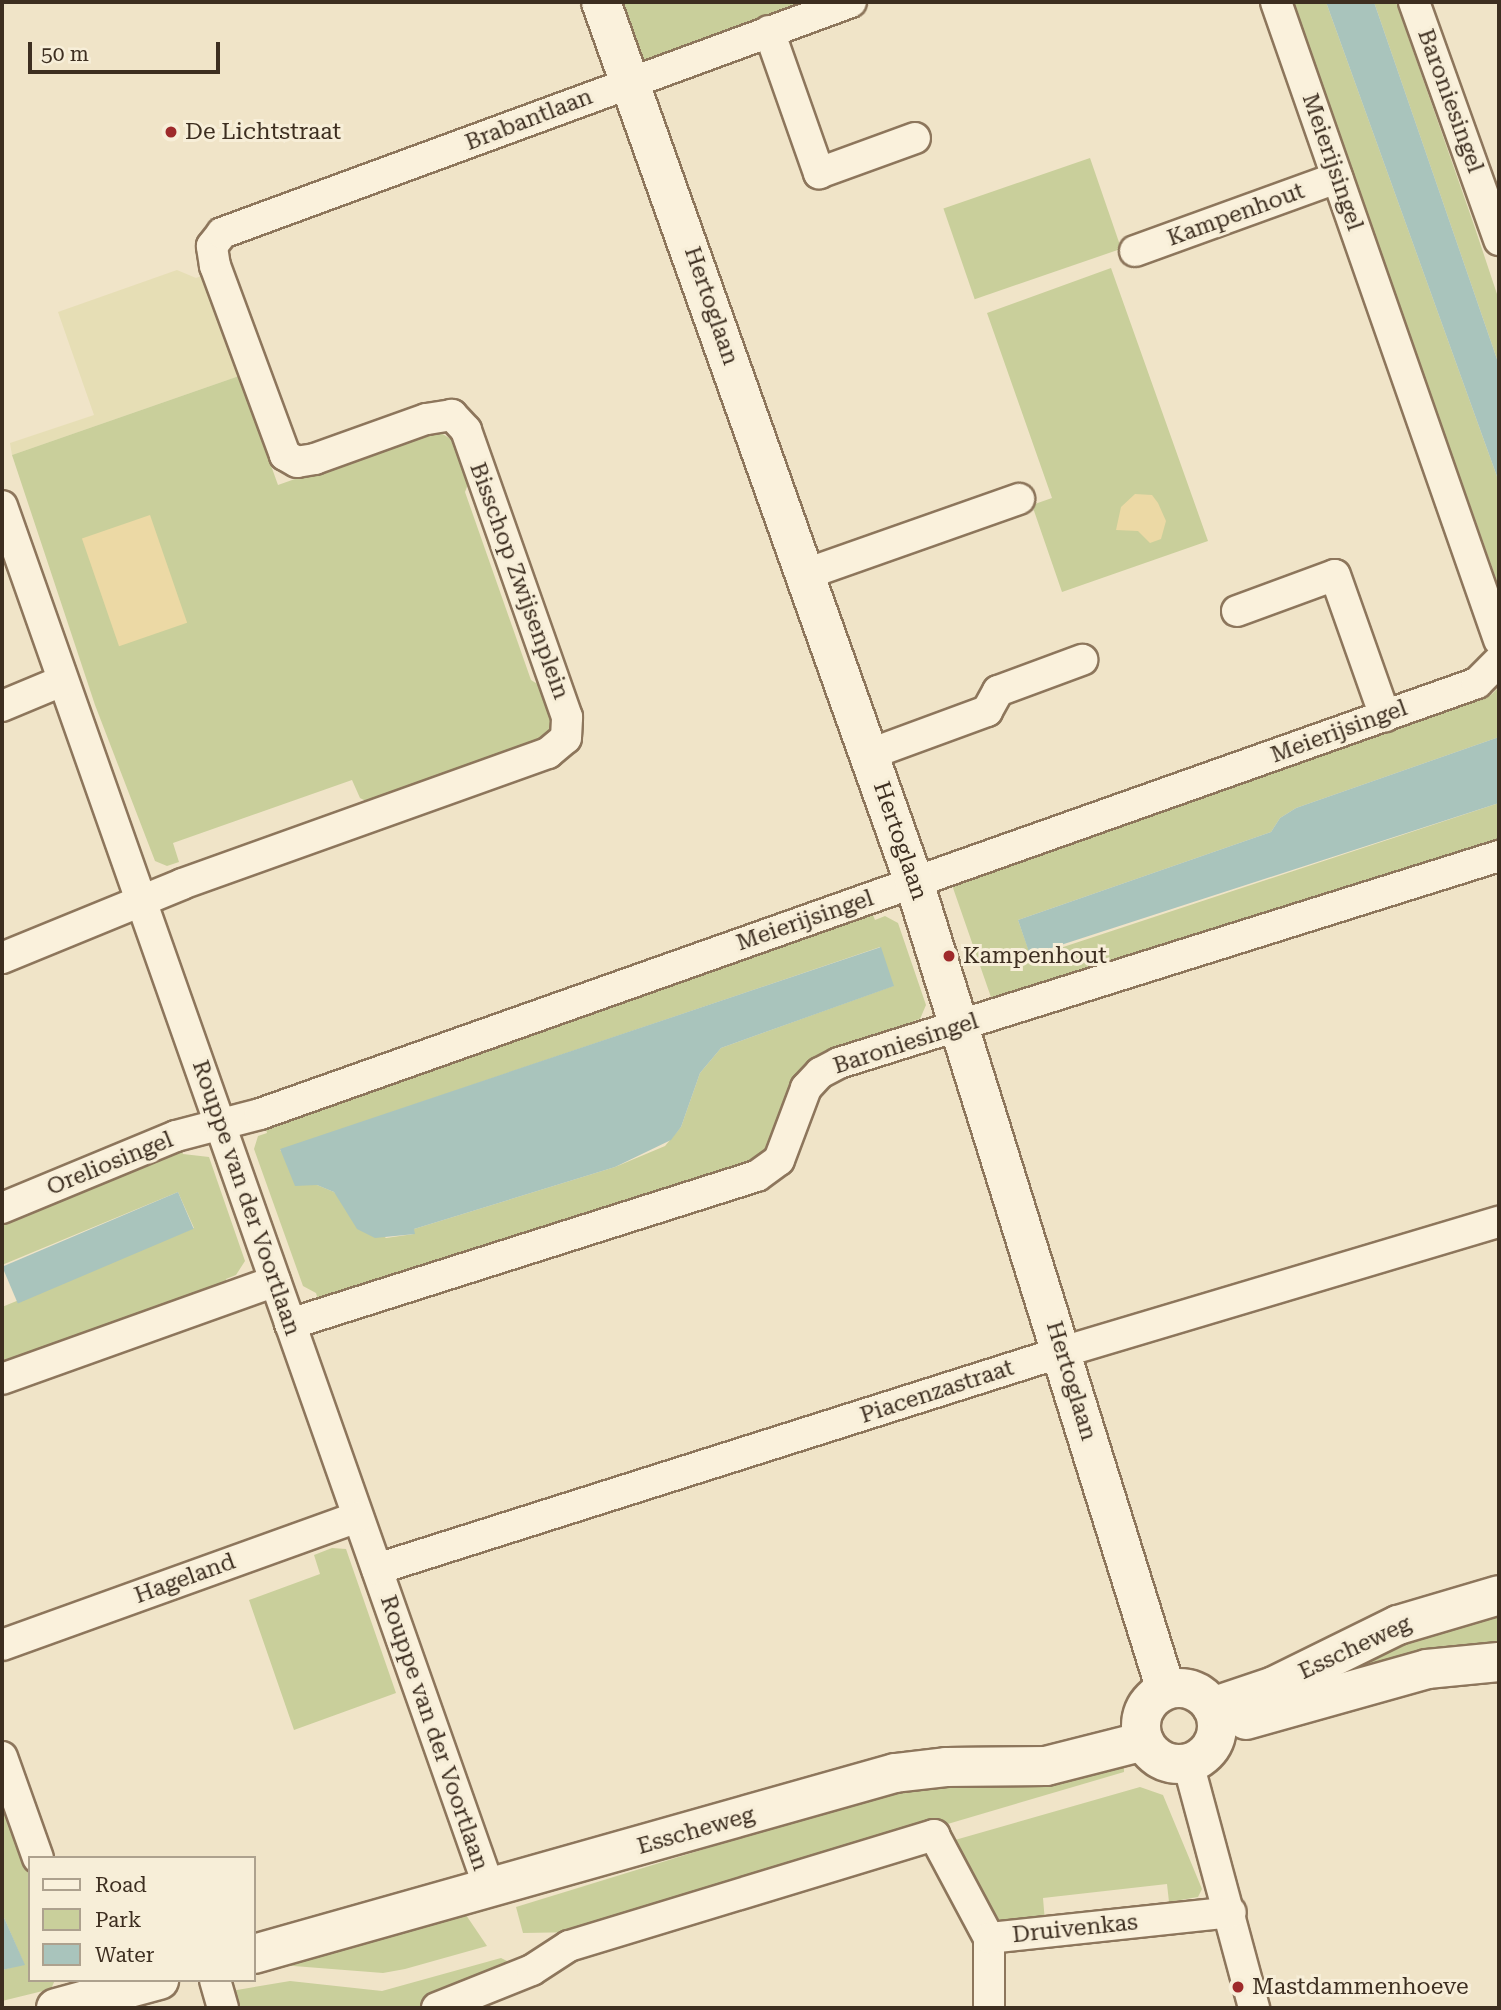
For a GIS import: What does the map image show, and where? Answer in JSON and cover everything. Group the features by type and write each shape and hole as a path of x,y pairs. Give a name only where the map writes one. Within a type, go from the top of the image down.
{"street":[{"name":"Hertoglaan","path":"601,2 914,882 962,1026 1166,1690"},
{"name":"Brabantlaan","path":"212,246 222,233 851,2"},
{"name":"Meierijsingel","path":"1276,2 1499,640"},
{"name":"Baroniesingel","path":"1414,2 1499,240"},
{"path":"769,31 819,173 915,138"},
{"name":"Kampenhout","path":"1135,251 1337,178"},
{"name":"Bisschop Zwijsenplein","path":"141,901 548,753 566,738 568,717 466,430 452,415 426,419 315,459 297,462 285,456 215,266 212,246"},
{"path":"806,574 1019,499"},
{"name":"Rouppe van der Voortlaan","path":"2,506 490,1890"},
{"path":"1237,611 1335,575 1385,716"},
{"path":"870,754 987,711 998,691 1082,660"},
{"name":"Meierijsingel","path":"220,1124 1385,716 1477,682 1499,661"},
{"path":"2,706 62,681"},
{"name":"Baroniesingel","path":"290,1324 757,1176 779,1160 796,1103 820,1073 1499,856"},
{"path":"2,958 141,901"},
{"name":"Oreliosingel","path":"2,1208 176,1136 220,1124"},
{"name":"Piacenzastraat","path":"377,1569 1062,1352 1499,1222"},
{"path":"2,1379 275,1281"},
{"name":"Hageland","path":"5,1635 358,1517"},
{"name":"Esscheweg","path":"1214,1718 1398,1625 1499,1595"},
{"name":"Esscheweg","path":"1214,1718 1427,1669 1499,1662"},
{"path":"1183,1688 1200,1695 1214,1718 1213,1744 1188,1763 1157,1758 1144,1741 1144,1711 1166,1690 1183,1688"},
{"name":"Esscheweg","path":"256,1953 490,1890 895,1773 946,1766 1046,1766 1144,1741"},
{"path":"2,1757 36,1856"},
{"path":"1188,1763 1231,1912 1254,2008"},
{"path":"437,2008 532,1970 569,1946 934,1835 989,1938"},
{"name":"Druivenkas","path":"989,2008 989,1938 1231,1912"},
{"path":"75,1996 148,1982"},
{"path":"216,1982 223,2008"}],"shaded area":[{"path":"177,270 196,278 204,275 239,376 12,455 10,443 94,415 58,312"}],"green space":[{"path":"613,2 812,2 648,59 641,59"},
{"path":"1292,2 1326,2 1499,482 1499,587"},
{"path":"1374,2 1396,2 1474,225 1499,300 1499,365"},
{"path":"1090,158 1121,249 975,299 943,208"},
{"path":"1111,268 1208,541 1062,592 1032,505 1052,498 987,313"},
{"path":"239,376 278,485 422,434 441,433 454,441 470,479 465,492 531,680 544,688 554,719 551,730 538,745 372,804 360,798 352,780 173,843 179,862 167,866 155,861 95,705 12,455"},
{"path":"1499,687 1499,737 1296,808 1280,818 1271,832 1018,920 1030,954 1036,956 1499,803 1499,841 993,1003 952,885 1491,695"},
{"path":"871,910 875,920 885,916 898,923 926,1005 920,1019 913,1021 914,1028 792,1087 768,1157 319,1303 316,1293 303,1286 254,1149 258,1136 267,1133 265,1126","holes":["880,947 893,986 721,1048 700,1073 681,1127 665,1146 615,1167 414,1229 414,1234 386,1238 334,1192 317,1185 280,1150"]},
{"path":"180,1147 183,1154 209,1157 245,1261 236,1275 226,1279 229,1286 2,1367 2,1307 194,1228 178,1192 2,1265 2,1221"},
{"path":"332,1548 346,1549 396,1693 294,1730 249,1600 320,1574 314,1555"},
{"path":"1499,1612 1499,1656 1277,1694 1322,1667"},
{"path":"1124,1764 1124,1772 581,1932 523,1933 516,1907 896,1790"},
{"path":"1140,1787 1163,1795 1202,1889 1198,1897 1169,1902 1167,1884 1043,1898 1045,1922 994,1924 948,1842"},
{"path":"2,1792 28,1864 28,1982 54,1982 51,1989 2,2001 2,1970 24,1964 2,1913"},
{"path":"466,1915 487,1946 405,1969 383,1973 268,1964"},
{"path":"501,1958 517,1966 415,2008 236,2008 231,1991 290,1981 382,1991"}],"sand":[{"path":"1135,494 1152,495 1158,503 1166,521 1161,539 1150,543 1138,531 1116,530 1121,507"},
{"path":"150,515 187,623 119,646 82,538"}],"water":[{"path":"1326,2 1374,2 1499,365 1499,482"},
{"path":"1499,737 1499,803 1030,955 1018,920 1271,832 1280,818 1296,808"},
{"path":"881,947 894,986 721,1048 700,1073 681,1127 671,1140 615,1167 414,1229 415,1234 375,1238 357,1229 334,1192 317,1185 295,1186 280,1149"},
{"path":"178,1192 194,1229 18,1303 2,1267"},
{"path":"2,1913 25,1965 2,1970"}],"place":[{"name":"De Lichtstraat","path":"171,132"},
{"name":"Kampenhout","path":"949,956"},
{"name":"Mastdammenhoeve","path":"1238,1987"}]}
